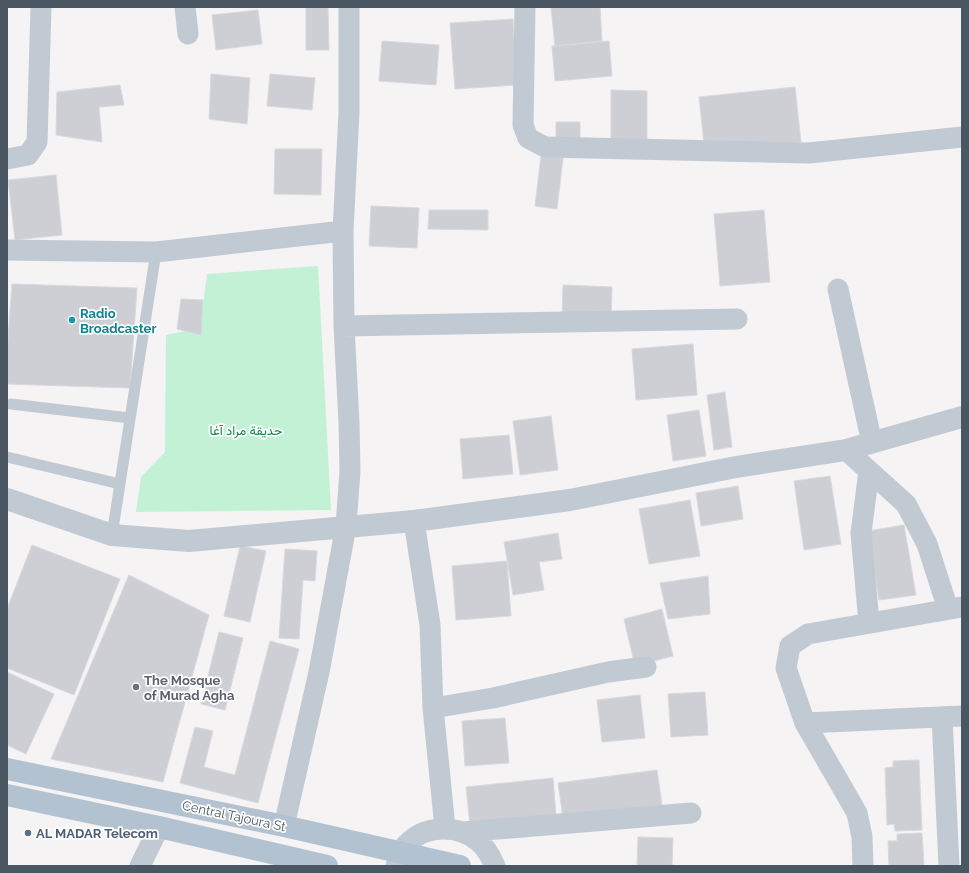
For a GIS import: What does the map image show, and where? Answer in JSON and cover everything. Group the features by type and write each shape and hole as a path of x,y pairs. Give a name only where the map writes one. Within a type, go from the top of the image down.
{"main road":[{"name":"Central Tajoura St","path":"7,768 284,826 398,859 460,866"},
{"name":"Central Tajoura St","path":"7,795 159,827 327,866"}],"street":[{"path":"7,159 28,155 37,142 41,7"},
{"path":"185,7 188,34"},
{"path":"284,826 319,672 346,526 350,447 344,326 343,231 349,112 349,7"},
{"path":"524,7 523,125 528,138 545,147 809,153 962,137"},
{"path":"7,250 156,252 343,231"},
{"path":"838,289 872,443"},
{"path":"344,326 737,319"},
{"path":"7,499 112,535 189,541 414,521 570,500 736,467 846,450 962,417"},
{"path":"846,450 906,504 927,544 955,608 808,634 790,646 786,668 805,723 857,813 862,837 863,866"},
{"path":"869,471 861,534 869,623"},
{"path":"414,521 430,625 432,708 454,830"},
{"path":"432,708 493,698 608,672 646,667"},
{"path":"805,723 952,716 949,866"},
{"path":"398,859 412,840 427,831 691,813"},
{"path":"140,866 159,827"},
{"path":"454,830 478,841 490,854 495,866"}],"lane":[{"path":"112,535 156,252"},
{"path":"11,404 130,418"},
{"path":"7,457 120,484"}],"green space":[{"name":"حديقة مراد آغا","path":"318,266 331,510 136,512 141,477 165,452 166,335 200,328 207,274"}],"building":[{"path":"306,7 328,7 329,50 306,50"},
{"path":"551,7 600,7 602,41 555,46"},
{"path":"258,10 262,44 216,50 212,15"},
{"path":"513,19 517,85 455,89 450,23"},
{"path":"382,41 439,45 436,85 379,81"},
{"path":"609,41 612,76 555,81 552,46"},
{"path":"211,74 250,78 247,124 209,119"},
{"path":"270,74 315,78 312,110 267,106"},
{"path":"120,85 124,105 99,107 102,142 56,135 57,92"},
{"path":"795,87 801,142 705,152 699,97"},
{"path":"611,90 647,91 647,149 611,149"},
{"path":"556,122 580,122 580,149 556,149"},
{"path":"275,149 322,149 321,195 274,194"},
{"path":"541,156 563,158 557,209 535,206"},
{"path":"56,175 62,235 15,240 8,180"},
{"path":"371,206 419,208 417,248 369,246"},
{"path":"429,210 488,210 488,230 428,229"},
{"path":"764,210 770,282 720,286 714,214"},
{"name":"Radio Broadcaster","path":"12,284 137,288 130,388 7,384 7,351"},
{"path":"563,285 612,287 611,320 562,319"},
{"path":"181,299 203,300 201,335 177,329"},
{"path":"693,344 697,395 636,400 632,349"},
{"path":"725,392 732,447 714,450 707,395"},
{"path":"699,410 706,456 673,461 667,415"},
{"path":"551,416 558,470 520,475 513,421"},
{"path":"509,435 513,474 463,479 460,439"},
{"path":"830,476 841,544 804,550 794,481"},
{"path":"738,486 743,519 701,526 696,493"},
{"path":"690,500 700,556 649,564 639,509"},
{"path":"904,525 916,595 879,600 868,531"},
{"path":"558,533 562,559 539,562 544,590 513,595 504,542"},
{"path":"32,545 120,579 74,695 7,668 7,609"},
{"path":"240,546 266,551 250,622 224,616"},
{"path":"285,549 317,551 315,581 303,580 299,639 279,638"},
{"path":"507,561 511,616 456,620 452,566"},
{"name":"The Mosque of Murad Agha","path":"129,575 209,615 163,782 51,759"},
{"path":"708,576 710,614 668,619 660,583"},
{"path":"662,609 673,656 635,666 624,619"},
{"path":"219,632 243,638 225,710 201,704"},
{"path":"270,641 299,649 258,803 180,783 195,727 213,731 204,767 235,775"},
{"path":"7,672 54,694 26,754 7,745"},
{"path":"705,692 708,735 671,737 668,694"},
{"path":"640,695 645,738 602,742 597,700"},
{"path":"505,718 509,763 465,766 462,721"},
{"path":"919,760 922,830 895,831 894,824 887,825 885,768 893,767 893,761"},
{"path":"657,770 662,805 563,818 558,783"},
{"path":"553,778 556,816 470,825 466,787"},
{"path":"922,833 924,866 889,866 888,841 897,841 897,834"},
{"path":"638,837 673,838 672,866 637,866"}],"place":[{"name":"Radio Broadcaster","path":"72,320"},
{"name":"The Mosque of Murad Agha","path":"136,687"},
{"name":"AL MADAR Telecom","path":"28,833"}]}
